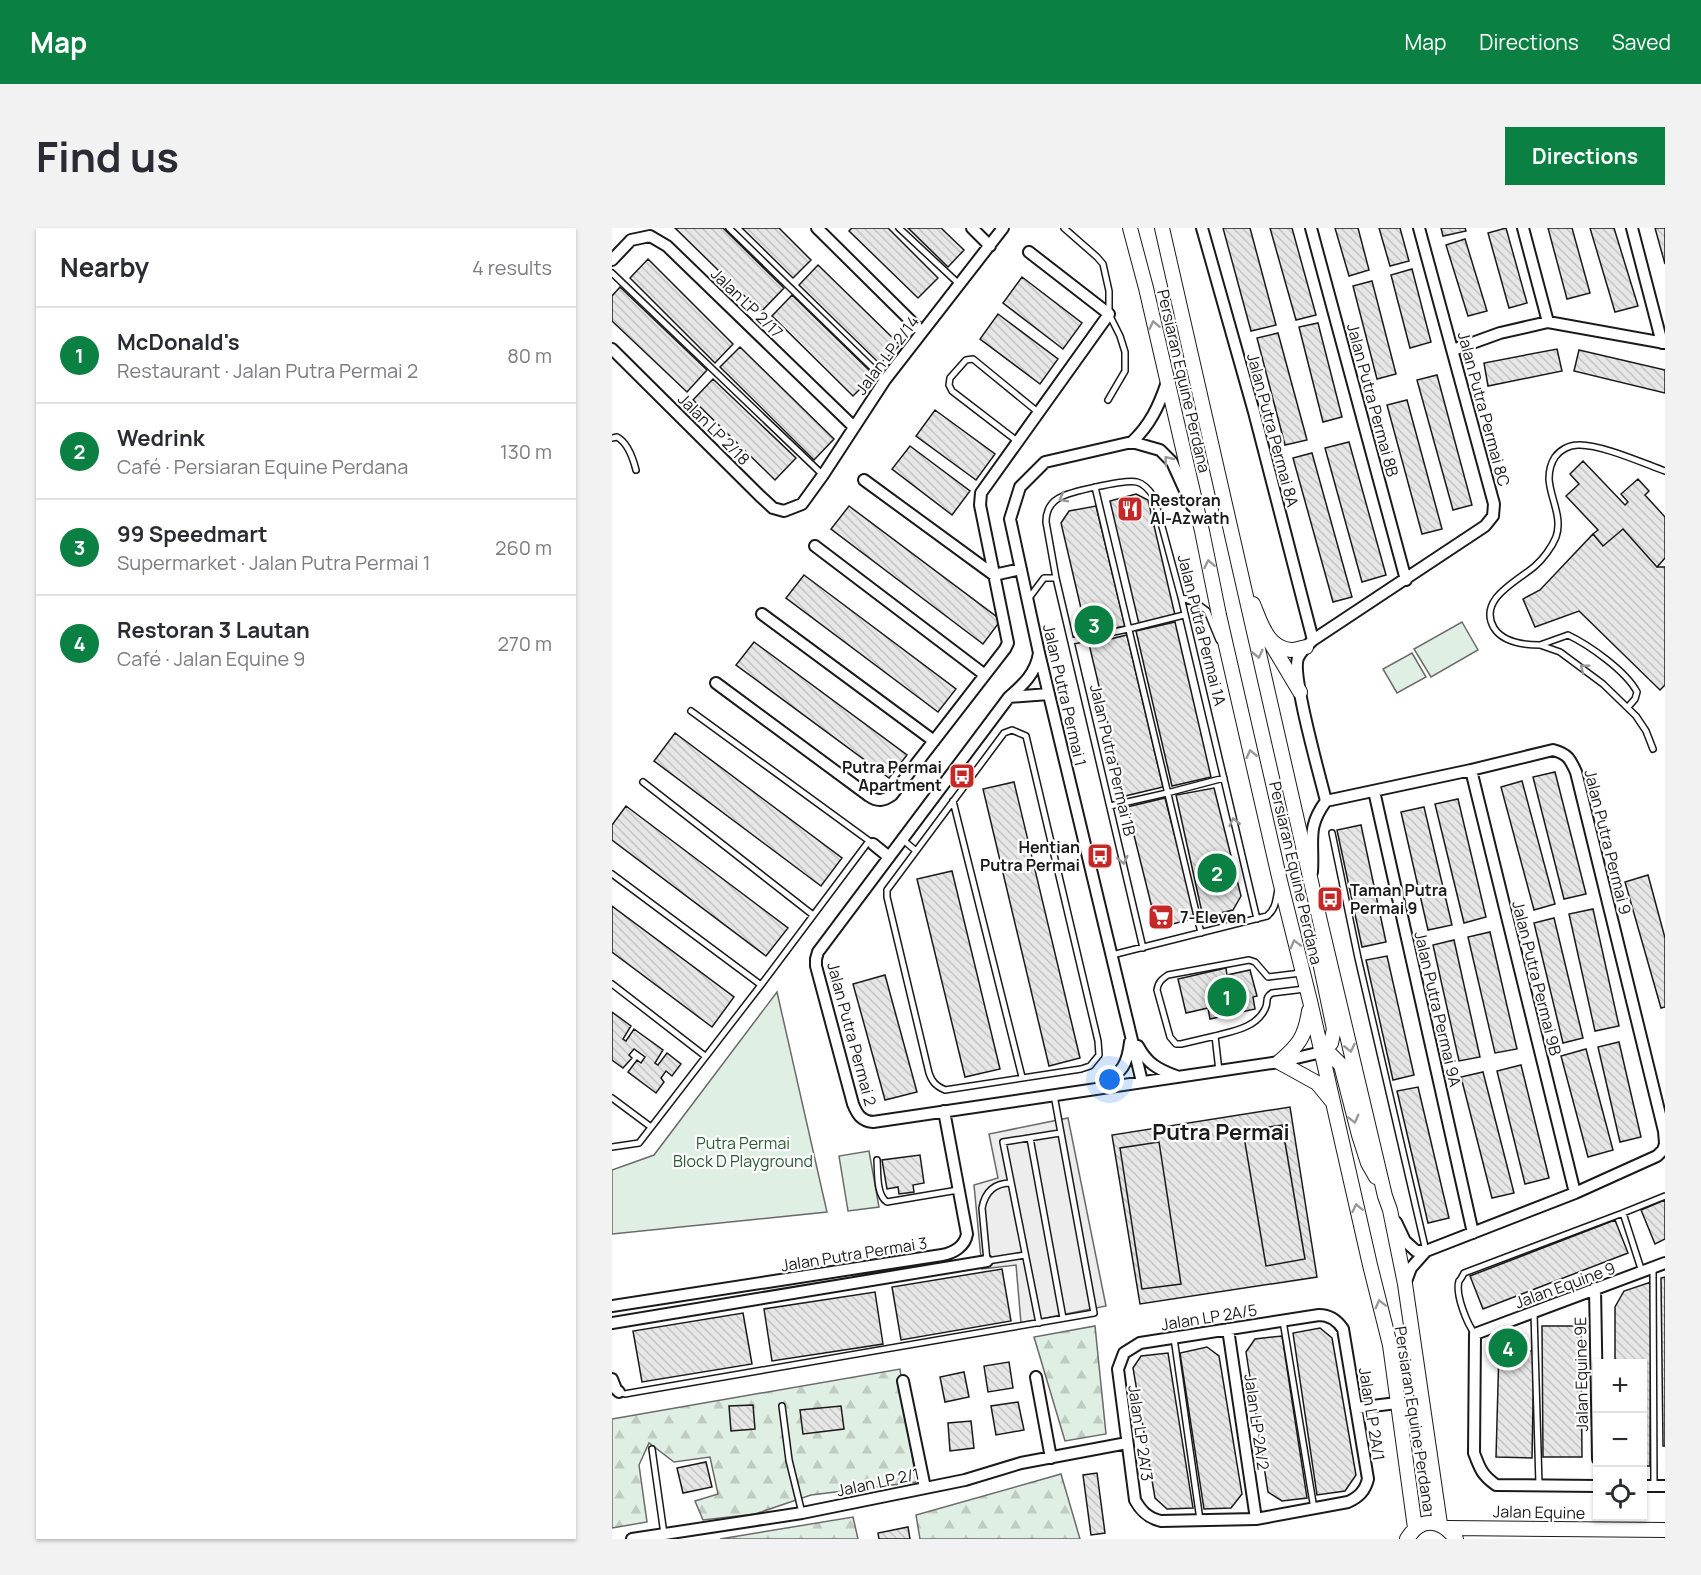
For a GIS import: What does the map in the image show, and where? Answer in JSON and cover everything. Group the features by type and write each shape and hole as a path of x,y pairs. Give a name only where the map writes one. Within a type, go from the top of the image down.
{"street":[{"path":"817,228 922,332"},
{"path":"972,228 990,246"},
{"name":"Jalan LP 2/14","path":"802,504 885,380 1003,228"},
{"name":"Persiaran Equine Perdana","path":"1130,228 1146,288 1280,881 1335,1104 1390,1345 1411,1533"},
{"name":"Persiaran Equine Perdana","path":"1162,228 1311,885 1390,1210 1448,1530"},
{"name":"Jalan Putra Permai 8A","path":"1202,228 1254,412 1309,644"},
{"name":"Jalan Putra Permai 8B","path":"1311,228 1406,580"},
{"name":"Jalan Putra Permai 8C","path":"1309,644 1485,526 1493,516 1494,504 1419,228"},
{"path":"1523,228 1548,322"},
{"path":"1453,350 1500,333 1548,322 1663,343 1632,228"},
{"name":"Jalan LP 2/17","path":"612,260 631,240 650,236 667,246 854,427"},
{"path":"716,683 877,801 885,800 892,795 1005,649 1008,643 980,497 983,489 1109,314 1029,252"},
{"name":"Jalan LP 2/18","path":"612,349 773,508 784,512 802,504"},
{"path":"1132,442 1152,420 1167,382"},
{"name":"Jalan Putra Permai 1","path":"1142,1082 1039,653 1010,519 1020,487 1045,462 1132,442 1160,450 1172,462 1202,531"},
{"path":"864,480 994,575 1021,569"},
{"path":"815,546 985,675"},
{"path":"1238,566 1266,635 1300,692"},
{"path":"762,614 934,741"},
{"path":"1266,635 1278,645 1292,650 1309,644"},
{"path":"1309,644 1298,657 1296,669 1326,801 1312,828 1311,885"},
{"name":"Jalan Putra Permai 2","path":"1039,653 1037,666 1009,698 902,838 824,943 816,959 853,1104 859,1116 865,1121 873,1122 1279,1062 1322,1052"},
{"path":"1009,698 1049,694"},
{"name":"Jalan Putra Permai 9","path":"1326,801 1553,750 1563,753 1570,759 1576,772 1664,1131 1665,1143 1663,1150 1657,1156 1575,1194 1426,1251"},
{"name":"Jalan Putra Permai 9B","path":"1471,770 1575,1194"},
{"name":"Jalan Putra Permai 9A","path":"1374,791 1473,1233"},
{"path":"871,842 889,857"},
{"path":"1320,921 1320,962 1334,1029 1330,1043 1322,1052"},
{"path":"1309,995 1306,1028 1295,1048 1279,1062 1317,1083 1335,1104"},
{"name":"Jalan Putra Permai 1","path":"1130,1032 1144,1058 1161,1070 1178,1077"},
{"name":"Jalan Putra Permai 1","path":"1099,1088 1120,1072 1128,1058 1130,1032"},
{"path":"1322,1052 1332,1054 1341,1065 1365,1154 1385,1196"},
{"name":"Jalan Putra Permai 3","path":"612,1305 948,1255 958,1249 967,1234 944,1111"},
{"path":"1390,1210 1405,1241 1416,1251 1426,1251"},
{"path":"1405,1284 1411,1268 1426,1251"},
{"path":"612,1323 987,1261"},
{"name":"Jalan Equine 9","path":"1474,1334 1665,1263"},
{"name":"Jalan Equine 9E","path":"1595,1288 1597,1413"},
{"name":"Jalan LP 2A/5","path":"1118,1369 1124,1353 1140,1343 1319,1315"},
{"name":"Jalan LP 2A/1","path":"1135,1500 1140,1508 1153,1519 1201,1521 1256,1519 1356,1499 1366,1487 1368,1479 1343,1329 1334,1318 1319,1315"},
{"name":"Jalan LP 2A/2","path":"1228,1329 1256,1519"},
{"path":"1474,1334 1474,1453 1485,1477 1496,1485 1593,1486"},
{"name":"Jalan LP 2A/3","path":"1118,1369 1135,1500"},
{"path":"1036,1377 1051,1458"},
{"path":"903,1381 925,1488"},
{"path":"1356,1408 1397,1403"},
{"name":"Jalan LP 2/1","path":"632,1539 802,1514 965,1480 1021,1463 1127,1443"},
{"name":"Jalan Equine","path":"1411,1533 1426,1523 1448,1530 1665,1530"}],"lane":[{"path":"729,228 885,380"},
{"path":"899,228 959,285"},
{"path":"1064,228 1103,264 1109,291 1109,314 1125,352 1125,371 1108,400"},
{"path":"612,273 823,475"},
{"path":"1019,442 952,391 949,385 950,378 966,360 973,359 1039,413"},
{"path":"612,438 617,437 624,441 636,470"},
{"path":"1653,748 1636,716 1604,684 1560,652 1540,645 1527,645 1500,635 1493,627 1490,614 1492,604 1504,589 1536,566 1557,536 1558,512 1549,479 1551,462 1560,451 1576,444 1592,446 1665,471"},
{"name":"Jalan Putra Permai 1A","path":"1056,578 1046,513 1059,497 1095,487 1130,481 1149,490 1154,497 1181,597 1257,919"},
{"path":"1095,487 1201,933"},
{"path":"1028,600 1044,578 1056,578"},
{"name":"Jalan Putra Permai 1B","path":"1056,578 1143,948"},
{"path":"1181,597 1207,611 1227,651"},
{"path":"1072,641 1184,615"},
{"path":"1540,645 1568,635 1606,659 1634,685 1637,692 1635,699 1628,707"},
{"path":"612,1147 639,1143 871,842 691,711"},
{"path":"1012,730 1026,736 1100,1050 1099,1055 1090,1066 945,1090 938,1087 932,1080 887,897 887,890 916,851 1004,732 1012,730"},
{"path":"1110,806 1224,778"},
{"path":"643,782 813,915"},
{"path":"953,801 1022,1077"},
{"path":"1332,833 1358,958 1426,1251"},
{"path":"902,838 916,851"},
{"path":"612,874 761,985"},
{"path":"1112,955 1267,916 1272,912 1280,881"},
{"path":"1302,973 1268,977 1255,962 1249,960 1168,975 1161,979 1156,990 1170,1037 1176,1044 1248,1026 1264,1012 1269,994 1309,995"},
{"path":"612,984 705,1056"},
{"path":"1215,1036 1219,1071"},
{"path":"614,1385 625,1394 1094,1312 1054,1095"},
{"path":"612,1098 651,1127"},
{"path":"1039,1323 1003,1142 1060,1133"},
{"path":"1030,1138 1063,1318"},
{"path":"877,1160 880,1194 887,1202 959,1190"},
{"path":"1011,1183 995,1186 983,1200 987,1261 1025,1255"},
{"path":"1474,1334 1469,1327 1458,1292 1459,1281 1464,1273 1665,1196"},
{"path":"1623,1213 1642,1273"},
{"path":"1653,1269 1660,1486"},
{"path":"1534,1311 1539,1485"},
{"path":"1283,1321 1314,1509"},
{"path":"1174,1338 1201,1521"},
{"path":"782,1406 789,1460 802,1514"},
{"path":"652,1449 664,1534"}],"green space":[{"path":"1462,622 1478,650 1431,677 1414,649"},
{"path":"1412,653 1426,677 1397,693 1383,669"},
{"name":"Putra Permai Block D Playground","path":"777,992 827,1212 612,1234 612,1170 654,1155"},
{"path":"869,1151 879,1207 848,1211 839,1156"},
{"path":"1095,1326 1106,1434 1065,1441 1034,1337"},
{"path":"900,1369 916,1482 811,1495 755,1514 703,1520 695,1501 718,1494 710,1457 674,1462 649,1443 639,1465 647,1522 612,1528 612,1419"},
{"path":"1061,1474 1080,1539 920,1539 916,1515"},
{"path":"853,1517 858,1539 720,1539"}],"shaded area":[{"path":"1068,1118 1106,1306 1021,1323 1016,1265 982,1269 974,1185 998,1178 989,1134"}],"building":[{"path":"675,228 723,228 784,288 761,312"},
{"path":"742,228 779,228 811,260 793,278"},
{"path":"852,228 888,228 938,278 918,298 849,231"},
{"path":"908,228 941,228 964,250 948,267"},
{"path":"1223,228 1250,228 1276,325 1251,331"},
{"path":"1270,228 1292,228 1316,315 1296,320"},
{"path":"1335,228 1358,228 1369,270 1349,276"},
{"path":"1379,228 1400,228 1409,261 1390,266"},
{"path":"1441,228 1465,228 1466,231 1443,236"},
{"path":"1506,228 1527,303 1509,308 1488,233"},
{"path":"1548,228 1572,228 1590,293 1567,299"},
{"path":"1590,228 1614,228 1638,306 1615,312"},
{"path":"1655,228 1665,228 1665,264"},
{"path":"1465,239 1487,311 1468,316 1446,245"},
{"path":"648,259 733,344 715,363 630,278"},
{"path":"818,265 900,345 880,364 799,285"},
{"path":"1412,269 1431,342 1410,348 1391,275"},
{"path":"1022,277 1082,323 1063,349 1003,303"},
{"path":"1372,281 1396,374 1377,379 1353,286"},
{"path":"620,287 707,370 687,392 612,321 612,296"},
{"path":"792,295 874,375 853,396 772,316"},
{"path":"998,314 1058,359 1040,384 980,339"},
{"path":"1318,323 1342,417 1323,422 1299,327"},
{"path":"1278,333 1307,440 1285,445 1257,338"},
{"path":"740,347 834,439 814,460 720,367"},
{"path":"1557,349 1562,371 1488,386 1484,363"},
{"path":"1579,350 1665,370 1665,393 1574,371"},
{"path":"1437,375 1472,505 1453,510 1417,380"},
{"path":"713,379 796,458 775,480 693,400"},
{"path":"1407,400 1442,529 1422,534 1387,405"},
{"path":"935,410 995,454 976,480 916,436"},
{"path":"1349,442 1386,575 1362,582 1325,448"},
{"path":"910,446 970,491 952,515 892,469"},
{"path":"1312,453 1352,597 1333,602 1293,458"},
{"path":"1583,461 1625,505 1628,502 1621,494 1638,479 1649,491 1645,495 1665,517 1665,558 1657,567 1623,529 1603,546 1593,534 1598,530 1566,496 1579,484 1570,474"},
{"path":"1136,494 1148,500 1175,615 1139,624 1110,501"},
{"path":"849,506 1001,620 983,644 831,529"},
{"path":"1096,506 1125,626 1087,634 1061,523 1069,511"},
{"path":"1623,529 1657,567 1665,567 1665,685 1660,690 1579,611 1535,627 1523,599 1540,590 1593,534 1603,546"},
{"path":"804,575 956,689 938,712 786,598"},
{"path":"1175,622 1211,777 1172,786 1136,631"},
{"path":"1127,635 1163,787 1125,796 1089,644"},
{"path":"754,642 907,755 889,778 736,665"},
{"path":"675,733 842,858 821,886 654,761"},
{"path":"1555,772 1586,894 1564,899 1533,777"},
{"path":"1522,781 1555,904 1534,910 1501,787"},
{"path":"1014,782 1080,1058 1049,1066 983,789"},
{"path":"1214,788 1241,896 1233,910 1203,917 1176,795"},
{"path":"1165,798 1196,918 1165,926 1155,920 1127,807"},
{"path":"1458,799 1486,917 1464,923 1435,804"},
{"path":"626,806 788,928 766,956 612,840 612,825"},
{"path":"1424,807 1452,925 1428,930 1401,812"},
{"path":"1361,825 1386,942 1362,947 1337,830"},
{"path":"952,871 1000,1069 965,1077 917,879"},
{"path":"1648,875 1665,938 1665,1007 1661,1008 1625,882"},
{"path":"612,906 734,997 712,1027 612,952"},
{"path":"1593,909 1619,1026 1595,1031 1569,914"},
{"path":"1554,918 1583,1038 1563,1043 1534,923"},
{"path":"1490,932 1517,1049 1495,1053 1468,937"},
{"path":"1454,940 1480,1057 1459,1061 1433,945"},
{"path":"1387,956 1414,1075 1393,1080 1366,960"},
{"path":"1226,968 1227,975 1250,970 1257,996 1253,997 1255,1009 1210,1019 1208,1008 1186,1013 1178,979"},
{"path":"885,975 917,1092 885,1100 853,984"},
{"path":"612,1012 631,1026 623,1039 626,1041 634,1029 663,1050 655,1063 658,1065 667,1053 681,1064 672,1076 666,1071 661,1078 664,1082 656,1093 628,1072 637,1060 641,1063 645,1057 634,1049 629,1055 632,1058 623,1068 612,1060"},
{"path":"1619,1042 1641,1137 1620,1142 1598,1047"},
{"path":"1586,1049 1613,1150 1588,1157 1561,1056"},
{"path":"1521,1065 1549,1178 1525,1184 1497,1071"},
{"path":"1483,1072 1514,1193 1492,1198 1461,1077"},
{"path":"1418,1087 1449,1218 1428,1223 1397,1091"},
{"path":"1290,1107 1317,1277 1140,1304 1112,1135"},
{"path":"1282,1125 1305,1259 1266,1266 1243,1131"},
{"path":"1159,1142 1181,1284 1142,1289 1120,1148"},
{"path":"920,1155 924,1183 913,1185 914,1192 899,1194 898,1187 887,1189 882,1160"},
{"path":"1665,1200 1665,1239 1655,1244 1641,1210"},
{"path":"1615,1220 1628,1253 1483,1309 1470,1276"},
{"path":"1002,1269 1011,1321 901,1340 892,1287"},
{"path":"1665,1277 1665,1446 1663,1446 1661,1278"},
{"path":"1651,1282 1650,1466 1647,1466 1647,1359 1615,1359 1615,1307 1624,1291"},
{"path":"875,1292 883,1344 772,1361 764,1309"},
{"path":"743,1313 752,1364 642,1382 633,1331"},
{"path":"1542,1326 1581,1326 1582,1457 1543,1457"},
{"path":"1320,1328 1332,1338 1356,1475 1345,1491 1317,1495 1293,1333"},
{"path":"1282,1336 1307,1498 1282,1501 1268,1492 1246,1352 1255,1339"},
{"path":"1207,1347 1219,1356 1242,1494 1231,1508 1204,1509 1180,1353"},
{"path":"1499,1350 1534,1351 1532,1458 1496,1457"},
{"path":"1168,1353 1193,1508 1167,1509 1155,1498 1133,1368 1141,1356"},
{"path":"1009,1362 1013,1388 988,1392 984,1366"},
{"path":"964,1372 969,1397 945,1402 940,1377"},
{"path":"1018,1402 1024,1430 996,1435 991,1406"},
{"path":"753,1405 755,1429 731,1431 729,1406"},
{"path":"841,1406 844,1429 803,1434 800,1410"},
{"path":"971,1421 974,1448 950,1451 948,1423"},
{"path":"706,1462 712,1487 683,1493 677,1468"},
{"path":"1097,1473 1105,1533 1091,1535 1083,1475"},
{"path":"908,1527 910,1539 879,1539 878,1533"}],"place":[{"name":"Restoran Al-Azwath","path":"1130,509"},
{"name":"99 Speedmart","path":"1094,625"},
{"name":"Putra Permai Apartment","path":"962,776"},
{"name":"Hentian Putra Permai","path":"1100,856"},
{"name":"Wedrink","path":"1217,873"},
{"name":"Taman Putra Permai 9","path":"1330,899"},
{"name":"7-Eleven","path":"1161,917"},
{"name":"McDonald's","path":"1227,997"},
{"name":"Restoran 3 Lautan","path":"1508,1348"}],"district":[{"name":"Putra Permai","path":"1221,1132"}]}
